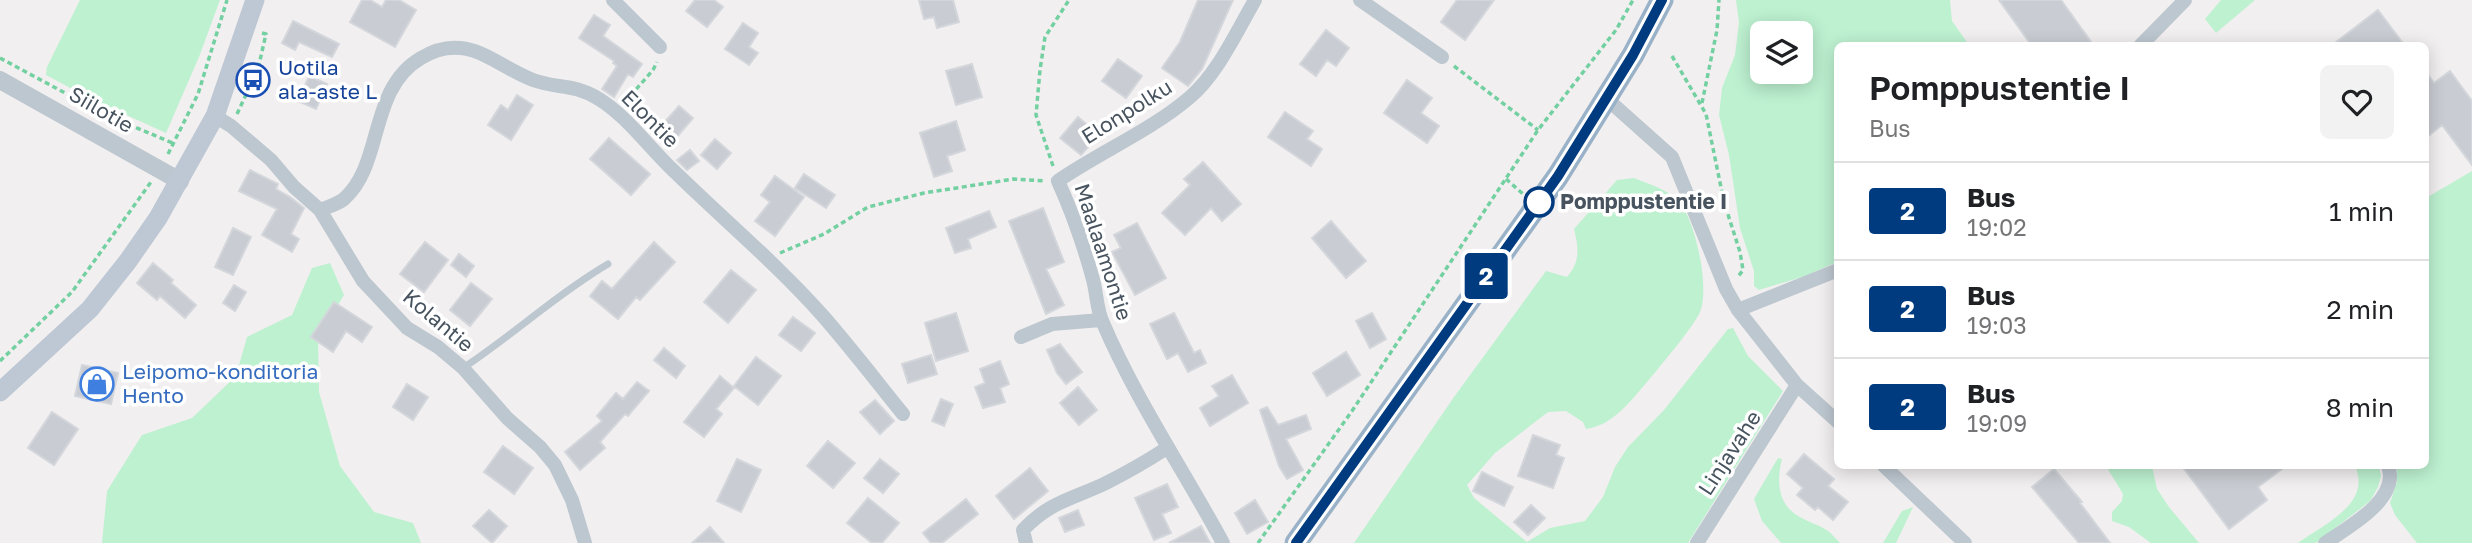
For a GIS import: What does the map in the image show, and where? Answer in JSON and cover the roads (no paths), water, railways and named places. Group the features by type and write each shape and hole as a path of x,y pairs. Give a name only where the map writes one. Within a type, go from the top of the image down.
{"highway":[{"path":"1296,543 1558,176 1607,99 1662,0"}],"main road":[{"path":"0,392 90,309 158,218 215,116 255,0"}],"street":[{"path":"613,0 660,47"},
{"name":"Elonpolku","path":"1058,181 1191,97 1217,65 1255,0"},
{"path":"1360,0 1442,57"},
{"path":"2144,42 2185,0"},
{"name":"Elontie","path":"320,210 343,199 358,180 368,158 387,96 402,72 422,57 450,48 480,51 534,80 580,89 601,100 615,112 822,315 903,414"},
{"name":"Siilotie","path":"0,80 180,181"},
{"path":"1607,99 1672,157 1726,289 1738,310 1797,384 1834,418"},
{"name":"Kolantie","path":"215,116 271,160 294,187 320,210 363,281 407,328 438,347 463,368 507,418 540,447 555,466 572,500 585,543"},
{"name":"Maalaamontie","path":"1058,181 1074,217 1093,279 1101,320 1129,379 1223,543"},
{"path":"1738,310 1834,272"},
{"path":"1021,337 1052,324 1101,320"},
{"name":"Linjavahe","path":"1697,543 1797,384"},
{"path":"1026,543 1023,530 1038,514 1061,501 1102,485 1167,448"},
{"path":"1887,469 1965,543"},
{"path":"2325,543 2371,512 2386,492 2389,469"}],"lane":[{"path":"463,368 572,287 608,264"}],"place":[{"name":"Uotila ala-aste L","path":"253,80"},
{"name":"Pomppustentie I","path":"1539,202"},
{"name":"Leipomo-konditoria Hento","path":"97,384"}]}
